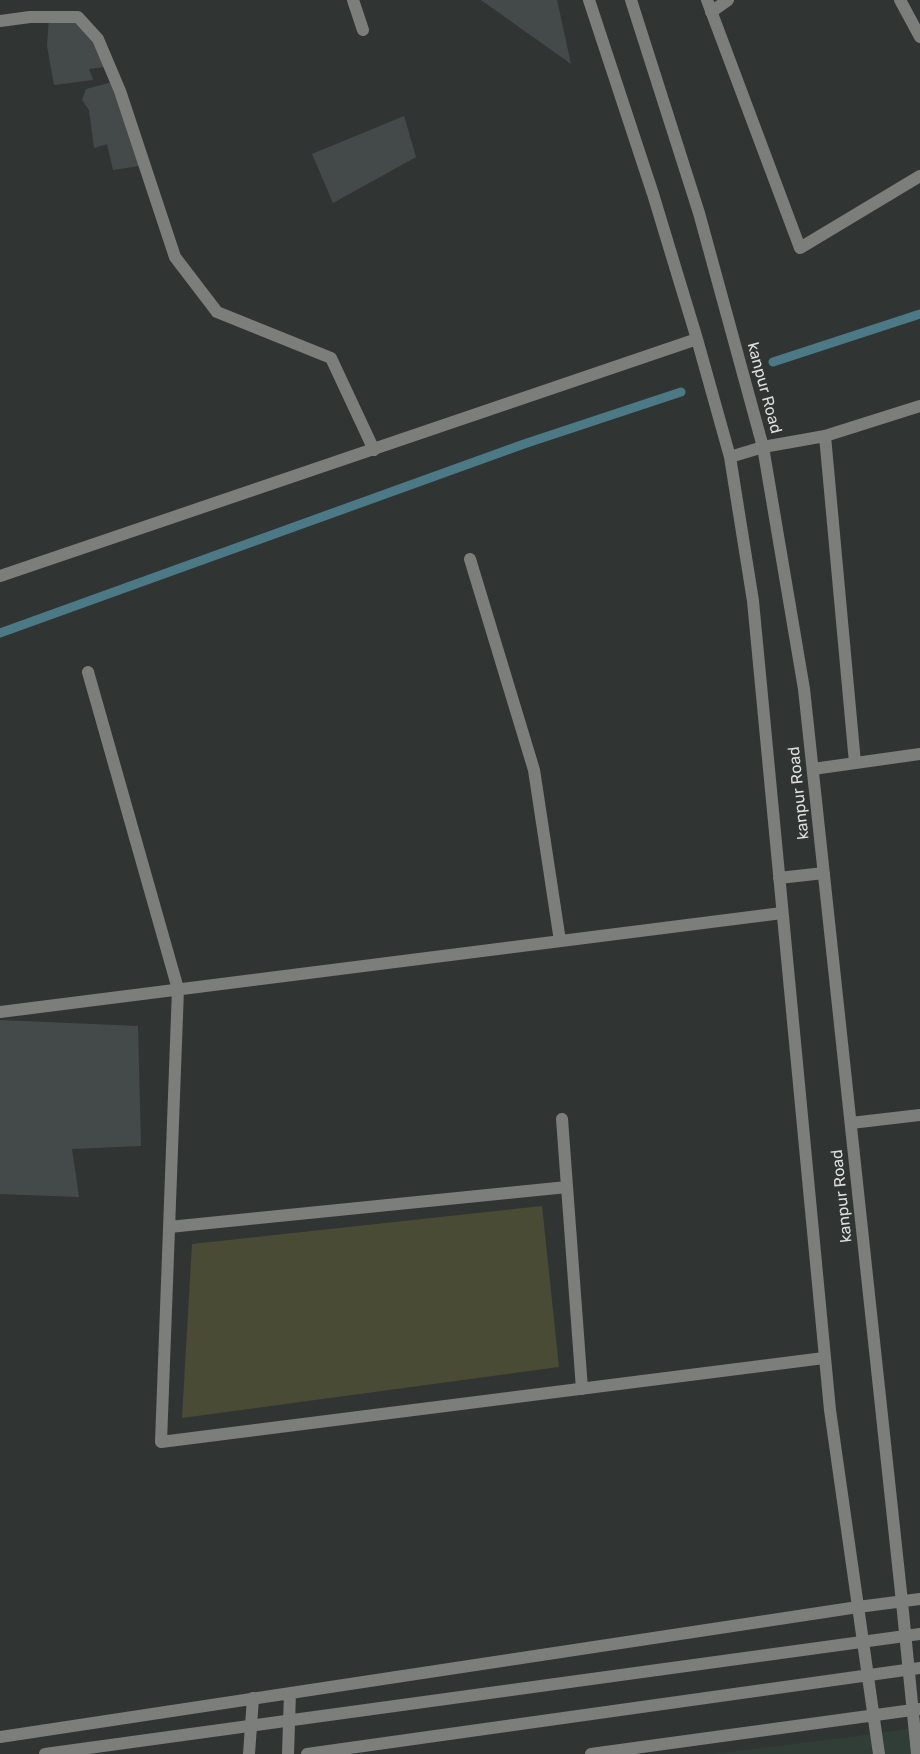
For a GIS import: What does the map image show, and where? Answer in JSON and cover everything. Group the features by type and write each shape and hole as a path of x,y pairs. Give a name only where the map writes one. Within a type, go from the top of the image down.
{"street":[{"path":"353,0 363,30"},
{"path":"589,0 653,194 730,457 753,601 824,1358 879,1754"},
{"name":"kanpur Road","path":"631,0 699,213 763,447 804,689 902,1602 916,1709 917,1754"},
{"path":"728,0 709,6 800,248 920,176"},
{"path":"900,0 920,37"},
{"path":"0,21 30,16 78,17 98,39 120,91 175,257 217,312 331,358 374,450"},
{"path":"0,576 697,339"},
{"path":"730,457 763,447 825,436 920,406"},
{"path":"825,436 855,763"},
{"path":"470,559 534,770 560,941"},
{"path":"88,672 178,989 161,1442 824,1358"},
{"path":"813,769 920,754"},
{"path":"779,878 824,873"},
{"path":"0,1012 782,913"},
{"path":"851,1123 920,1115"},
{"path":"562,1119 582,1389"},
{"path":"169,1227 567,1187"},
{"path":"0,1736 920,1599"},
{"path":"45,1754 920,1634"},
{"path":"307,1754 920,1668"},
{"path":"288,1754 290,1692"},
{"path":"249,1754 253,1698"},
{"path":"591,1754 916,1709"}],"shaded area":[{"path":"920,1727 920,1754 713,1754 857,1736"}],"green space":[{"path":"542,1206 559,1367 182,1418 192,1244"}],"building":[{"path":"481,0 557,0 571,64"},
{"path":"49,17 78,17 98,39 104,67 89,69 93,80 54,85 47,46"},
{"path":"116,81 145,165 113,170 107,144 94,148 89,110 82,100 86,89"},
{"path":"404,116 416,157 333,203 312,154"},
{"path":"0,1020 138,1026 141,1146 72,1149 79,1197 0,1194"}],"waterway":[{"path":"773,362 920,314"},
{"path":"0,633 524,444 681,392"}]}
